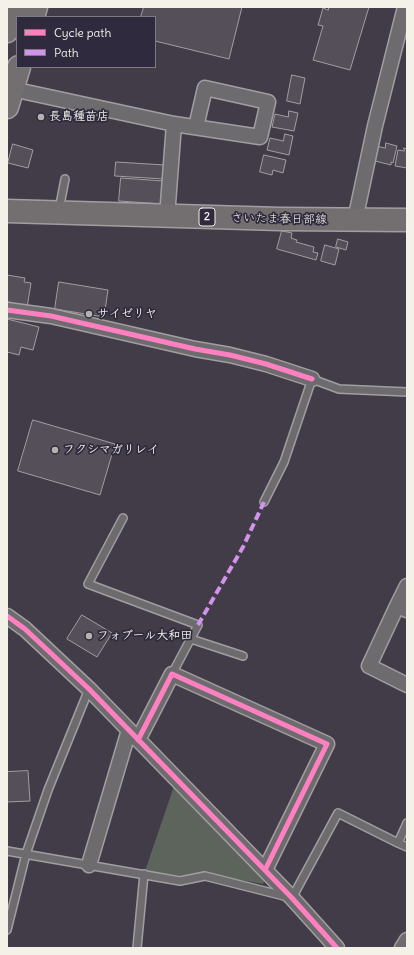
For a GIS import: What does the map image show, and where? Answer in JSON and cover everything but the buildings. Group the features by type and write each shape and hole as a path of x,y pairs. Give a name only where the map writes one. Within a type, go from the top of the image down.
{"main road":[{"path":"7,31 14,7"},
{"path":"10,98 19,68"},
{"name":"さいたま春日部線","path":"7,211 167,216 407,220"}],"street":[{"path":"355,220 375,126 405,7"},
{"path":"10,98 260,137 268,102 205,88 196,127"},
{"path":"167,216 174,124"},
{"path":"7,310 51,316 195,349 230,355 266,364 312,379"},
{"path":"407,586 402,608 369,666 407,685"},
{"path":"7,616 25,629 89,689 292,898 337,948"},
{"path":"89,865 134,735 172,674 327,744 265,870"},
{"path":"402,948 407,940"}],"lane":[{"path":"58,213 65,179"},
{"path":"264,502 284,462 312,379 338,389 407,392"},
{"path":"123,518 88,584 198,625 172,674"},
{"path":"191,639 243,656"},
{"path":"7,930 26,854 48,790 89,689"},
{"path":"7,851 180,881 205,876 292,898 338,813 407,847"},
{"path":"398,843 407,823"},
{"path":"138,948 144,874"}],"shaded area":[{"path":"174,786 266,878 263,884 206,874 190,877 145,871"}],"marked path":[{"path":"198,625 243,547 264,502"}],"cycle path":[{"path":"7,310 51,316 195,349 230,355 266,364 312,379"},
{"path":"7,616 25,629 89,689 292,898 337,948"},
{"path":"138,740 172,674 327,744 265,870"}],"place":[{"name":"長島種苗店","path":"41,117"},
{"name":"サイゼリヤ","path":"89,314"},
{"name":"フクシマガリレイ","path":"55,450"},
{"name":"フォブール大和田","path":"89,636"}]}
